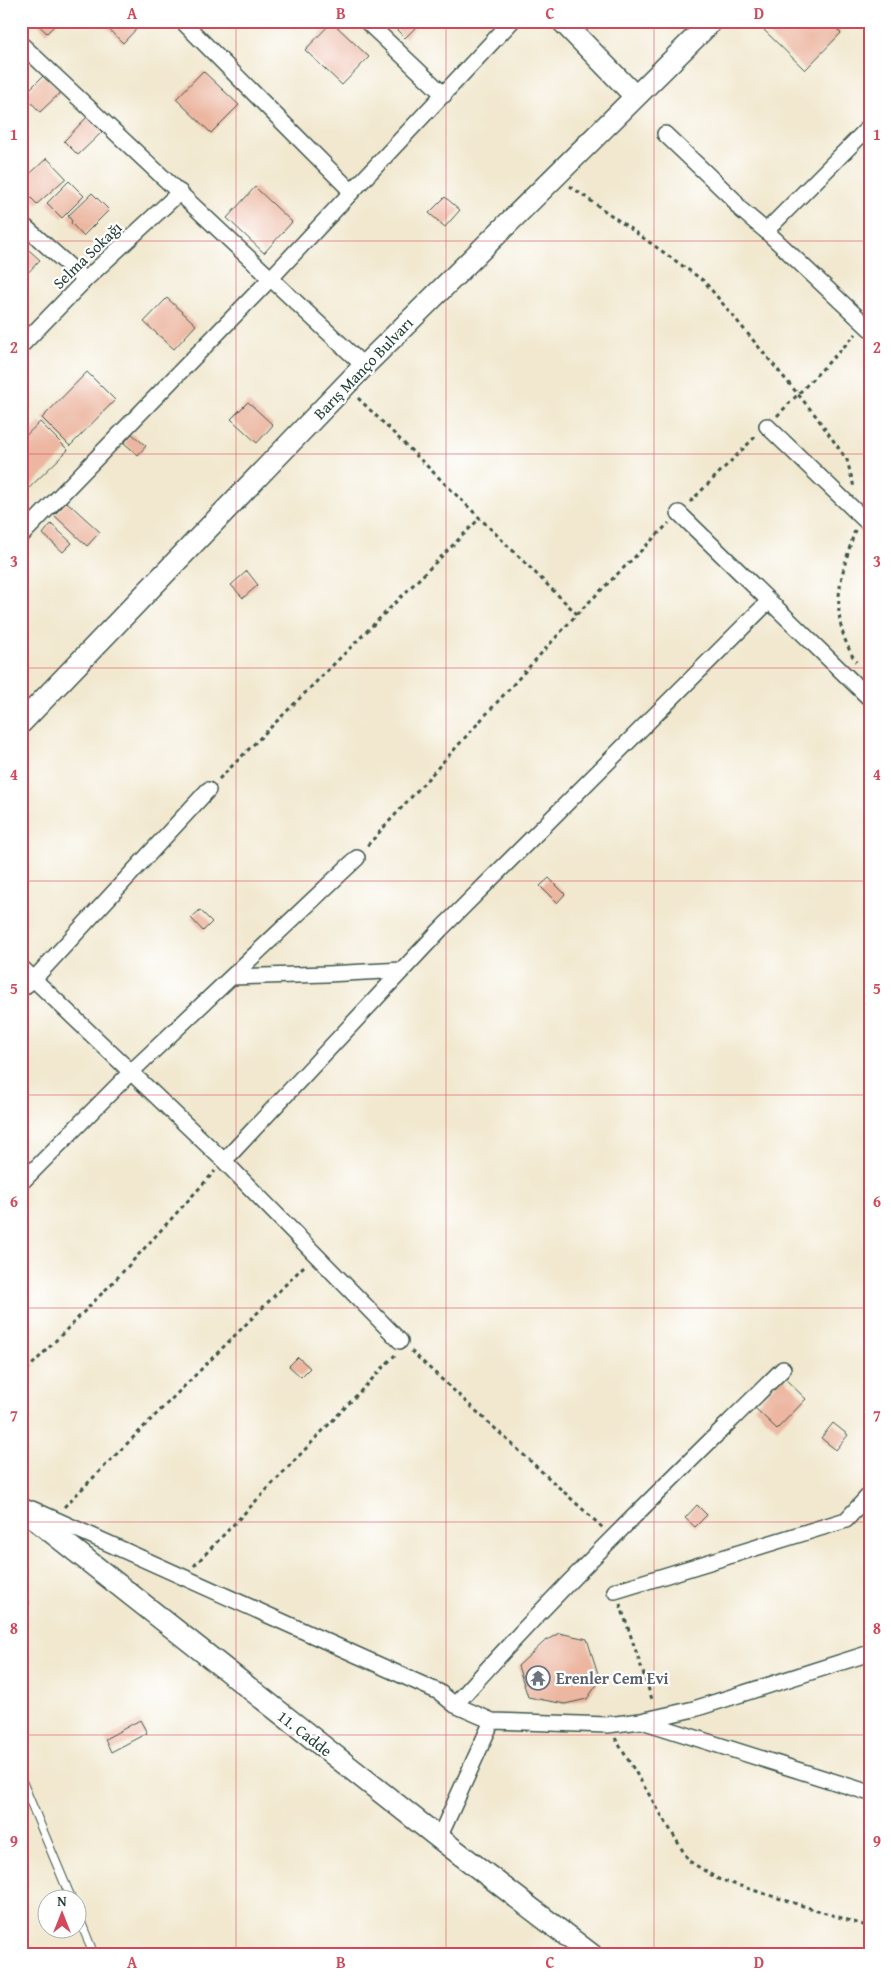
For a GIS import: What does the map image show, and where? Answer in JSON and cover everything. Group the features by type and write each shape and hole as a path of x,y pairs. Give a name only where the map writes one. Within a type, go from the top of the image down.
{"street":[{"path":"182,21 352,192"},
{"path":"366,21 444,95"},
{"path":"21,536 272,278 512,21"},
{"path":"562,21 635,96"},
{"name":"Barış Manço Bulvarı","path":"21,723 364,366 712,21"},
{"path":"21,44 364,366"},
{"path":"766,231 870,126"},
{"path":"665,134 733,199 740,209 868,325"},
{"name":"Selma Sokağı","path":"21,346 85,280 180,192"},
{"path":"21,223 85,280"},
{"path":"767,426 864,520"},
{"path":"679,513 870,699"},
{"path":"224,1161 440,930 769,601"},
{"path":"21,989 34,980 208,790"},
{"path":"21,1183 131,1072 356,858"},
{"path":"21,967 224,1161 402,1343"},
{"path":"232,977 403,970"},
{"path":"455,1705 501,1652 613,1537 783,1369"},
{"path":"615,1590 846,1520 870,1494"},
{"path":"21,1506 53,1518 439,1692 455,1705 492,1721 607,1725 642,1721 694,1709 870,1653"},
{"name":"11. Cadde","path":"21,1506 439,1838 592,1955"},
{"path":"439,1838 492,1721"},
{"path":"642,1721 870,1793"}],"lane":[{"path":"21,1779 67,1888"},
{"path":"87,1938 94,1955"}],"path":[{"path":"555,175 704,282 798,395 847,460 864,520 840,579 838,613 846,645 860,669"},
{"path":"356,858 577,614 868,325"},
{"path":"345,386 577,614"},
{"path":"208,790 480,518"},
{"path":"21,1376 120,1276 224,1161"},
{"path":"53,1518 315,1254"},
{"path":"184,1577 402,1343 613,1537"},
{"path":"615,1590 658,1717"},
{"path":"607,1725 689,1861 718,1879 870,1927"}],"building":[{"path":"34,21 59,21 47,33"},
{"path":"100,21 144,21 123,43"},
{"path":"388,21 422,21 405,38"},
{"path":"773,21 828,21 841,33 805,70 764,30"},
{"path":"332,22 369,57 342,85 305,50"},
{"path":"203,71 239,105 211,133 176,99"},
{"path":"44,75 61,92 40,112 24,95"},
{"path":"87,117 102,132 78,155 64,141"},
{"path":"47,158 66,178 37,204 21,188 21,182"},
{"path":"69,181 84,196 62,218 47,203"},
{"path":"255,187 292,222 264,253 227,218"},
{"path":"92,193 109,210 83,236 71,223 72,221 68,216"},
{"path":"445,197 460,210 445,227 429,213"},
{"path":"21,243 40,260 21,280"},
{"path":"167,298 196,325 174,349 144,322"},
{"path":"87,372 115,400 70,446 42,418"},
{"path":"248,402 273,425 257,443 231,419"},
{"path":"40,422 68,450 25,492 21,488 21,440"},
{"path":"132,434 146,446 138,455 124,443"},
{"path":"67,502 100,532 87,546 54,515"},
{"path":"51,524 72,543 63,552 43,534"},
{"path":"247,571 258,585 243,598 231,585"},
{"path":"549,878 565,894 557,903 540,886"},
{"path":"200,910 212,922 203,931 191,918"},
{"path":"298,1357 310,1368 301,1377 289,1366"},
{"path":"783,1377 806,1399 777,1429 754,1407"},
{"path":"833,1423 848,1435 836,1450 821,1438"},
{"path":"697,1505 707,1515 695,1527 685,1518"},
{"path":"559,1633 587,1639 600,1680 587,1699 565,1704 528,1697 518,1666 544,1642"},
{"path":"140,1720 147,1733 111,1752 105,1739"}],"place":[{"name":"Erenler Cem Evi","path":"538,1678"}]}
